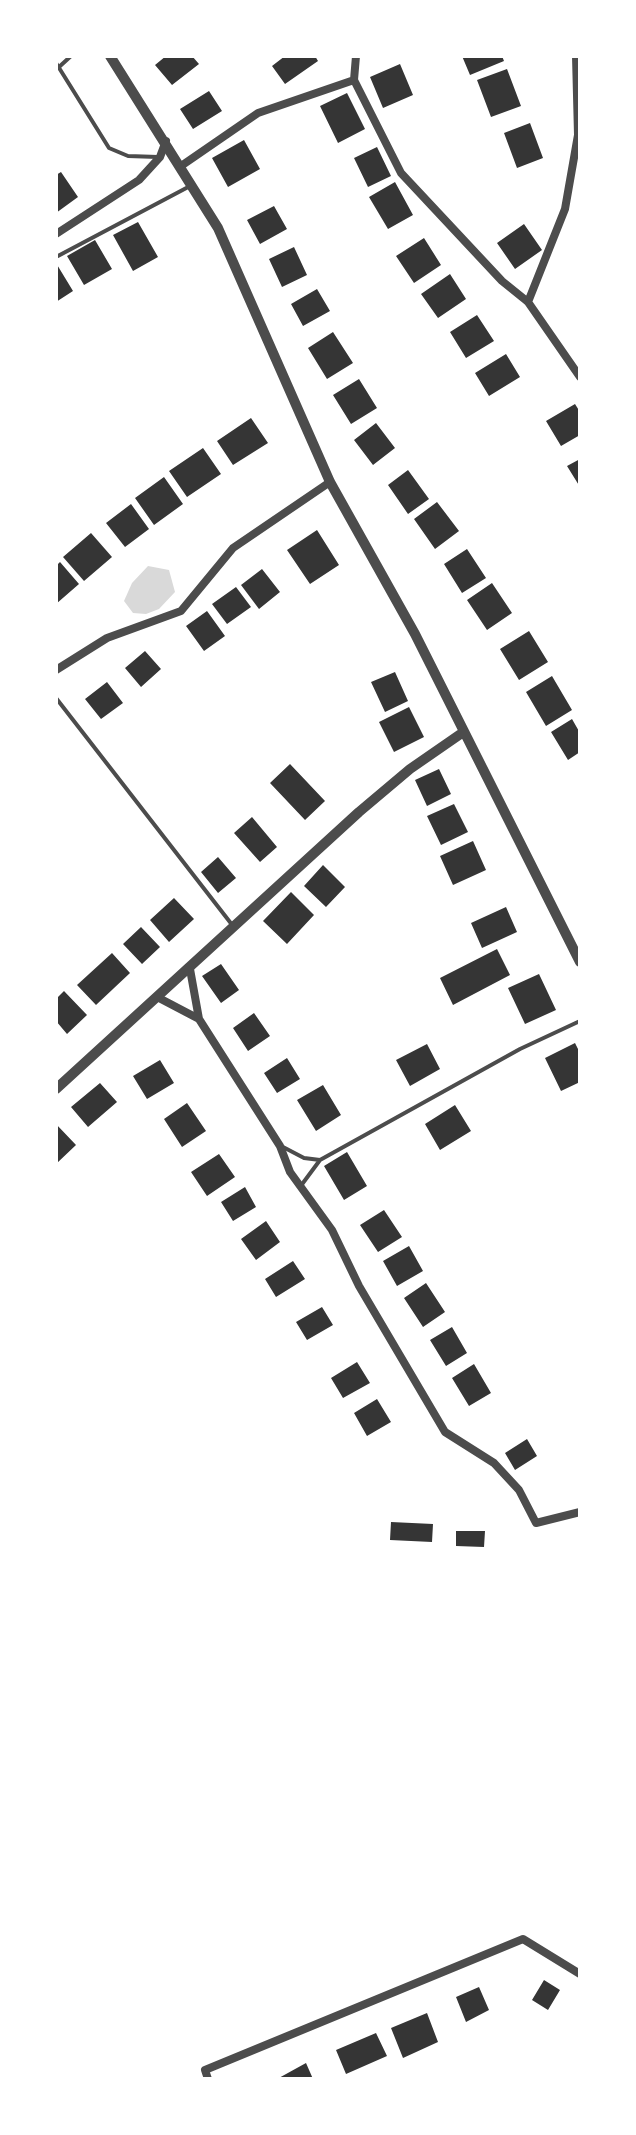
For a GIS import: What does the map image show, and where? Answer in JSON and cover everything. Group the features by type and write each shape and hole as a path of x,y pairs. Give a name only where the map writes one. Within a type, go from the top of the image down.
{"street":[{"path":"110,56 193,185 241,276 330,482 415,634 462,733 580,962"},
{"path":"356,56 354,80 401,173 502,281 528,302 580,377"},
{"path":"528,302 565,209 578,135 576,56"},
{"path":"181,166 258,113 354,80"},
{"path":"56,234 139,180 160,157 166,141"},
{"path":"56,670 107,638 181,611 233,548 330,482"},
{"path":"56,1089 359,812 410,769 462,733"},
{"path":"190,969 199,1019 280,1146 300,1187 332,1230 359,1286 445,1432 494,1463 519,1490 536,1523 580,1512"},
{"path":"159,998 199,1019"},
{"path":"206,2074 523,1939 580,1974"}],"lane":[{"path":"71,56 58,65 109,148 128,156 160,157"},
{"path":"56,257 193,185"},
{"path":"56,698 234,928"},
{"path":"300,1187 320,1160 520,1049 580,1021"},
{"path":"280,1146 304,1158 320,1160"}],"shaded area":[{"path":"148,566 169,570 175,592 159,609 146,614 133,613 124,601 132,583"}],"building":[{"path":"166,56 192,56 199,64 172,85 155,65"},
{"path":"285,56 315,56 318,61 285,84 272,66"},
{"path":"462,56 502,56 504,61 470,75"},
{"path":"400,64 413,95 383,108 370,77"},
{"path":"507,69 521,106 491,117 477,80"},
{"path":"209,91 222,111 193,129 180,109"},
{"path":"347,93 365,129 338,143 320,106"},
{"path":"530,123 543,158 517,168 504,133"},
{"path":"244,140 260,169 228,187 212,158"},
{"path":"377,147 391,176 368,187 354,158"},
{"path":"61,172 78,197 56,213 56,175"},
{"path":"395,182 413,215 388,229 369,197"},
{"path":"274,206 287,229 260,244 247,220"},
{"path":"138,222 158,257 133,271 113,235"},
{"path":"524,224 542,250 515,269 497,243"},
{"path":"424,238 441,265 414,283 396,256"},
{"path":"95,240 112,269 84,285 67,256"},
{"path":"294,247 307,275 282,287 269,259"},
{"path":"56,263 73,291 56,302"},
{"path":"450,274 466,299 438,318 421,294"},
{"path":"317,289 330,311 303,326 291,304"},
{"path":"477,315 494,341 466,358 450,332"},
{"path":"333,332 353,363 327,379 308,348"},
{"path":"506,354 520,377 489,396 475,373"},
{"path":"359,379 377,408 351,424 333,395"},
{"path":"575,404 580,412 580,435 561,446 546,421"},
{"path":"251,418 268,443 233,465 217,441"},
{"path":"376,423 395,448 373,465 354,440"},
{"path":"203,448 221,474 187,497 169,471"},
{"path":"580,459 580,487 567,466"},
{"path":"408,470 429,499 408,514 388,485"},
{"path":"164,477 183,504 154,525 135,498"},
{"path":"437,502 459,531 435,549 414,519"},
{"path":"131,504 149,529 125,547 106,523"},
{"path":"317,530 339,565 310,584 287,550"},
{"path":"91,533 112,557 84,581 63,557"},
{"path":"467,549 486,578 462,593 444,564"},
{"path":"60,562 79,584 56,604 56,566"},
{"path":"262,569 280,592 259,609 241,585"},
{"path":"492,583 512,613 487,630 467,600"},
{"path":"236,587 251,607 227,624 212,604"},
{"path":"207,611 225,636 204,651 186,626"},
{"path":"529,631 548,662 519,680 500,649"},
{"path":"145,651 161,669 141,687 125,668"},
{"path":"395,672 408,701 385,712 371,682"},
{"path":"552,676 572,710 546,726 526,692"},
{"path":"107,682 123,703 101,719 85,699"},
{"path":"409,707 424,737 394,752 379,722"},
{"path":"572,719 580,733 580,752 568,760 551,732"},
{"path":"290,764 325,801 305,820 270,783"},
{"path":"439,769 451,794 427,806 415,780"},
{"path":"454,804 468,832 441,845 427,816"},
{"path":"252,817 277,847 260,862 234,833"},
{"path":"473,841 486,870 453,885 440,856"},
{"path":"218,857 236,878 218,893 201,872"},
{"path":"323,865 345,887 326,907 304,886"},
{"path":"291,892 314,915 287,944 263,921"},
{"path":"174,898 194,919 169,942 150,920"},
{"path":"506,907 517,932 482,948 471,923"},
{"path":"141,927 160,947 142,964 123,944"},
{"path":"497,949 510,975 453,1005 440,978"},
{"path":"112,953 130,973 96,1005 77,985"},
{"path":"221,964 239,990 221,1003 202,976"},
{"path":"539,974 556,1010 525,1024 508,988"},
{"path":"64,991 87,1015 67,1034 56,1021 56,999"},
{"path":"254,1013 270,1036 248,1051 233,1028"},
{"path":"575,1043 580,1053 580,1082 561,1091 545,1058"},
{"path":"427,1044 440,1069 410,1086 396,1060"},
{"path":"287,1058 300,1079 277,1093 264,1073"},
{"path":"160,1060 174,1083 147,1099 133,1076"},
{"path":"100,1083 117,1102 88,1127 71,1107"},
{"path":"323,1085 341,1115 316,1131 297,1100"},
{"path":"187,1103 206,1131 182,1147 164,1119"},
{"path":"455,1105 471,1131 440,1150 425,1124"},
{"path":"56,1124 76,1145 56,1164"},
{"path":"347,1152 367,1186 344,1200 324,1166"},
{"path":"219,1154 235,1177 207,1196 191,1172"},
{"path":"245,1187 256,1207 233,1221 221,1202"},
{"path":"384,1210 402,1237 378,1252 360,1225"},
{"path":"266,1221 280,1242 256,1260 241,1239"},
{"path":"409,1246 423,1271 397,1286 383,1261"},
{"path":"293,1261 305,1279 276,1297 265,1279"},
{"path":"426,1283 445,1312 423,1327 404,1298"},
{"path":"322,1307 333,1325 307,1340 296,1322"},
{"path":"452,1327 467,1353 446,1366 430,1340"},
{"path":"357,1362 370,1383 343,1398 331,1378"},
{"path":"474,1364 491,1393 469,1406 452,1378"},
{"path":"377,1399 391,1422 367,1436 354,1413"},
{"path":"527,1439 537,1456 515,1470 505,1453"},
{"path":"391,1522 433,1524 432,1542 390,1540"},
{"path":"456,1531 485,1531 484,1547 456,1546"},
{"path":"544,1980 560,1990 548,2010 532,2000"},
{"path":"479,1987 489,2010 466,2022 456,1997"},
{"path":"427,2013 438,2042 403,2058 391,2028"},
{"path":"376,2033 387,2056 346,2074 336,2050"},
{"path":"306,2063 313,2079 277,2079"}]}
